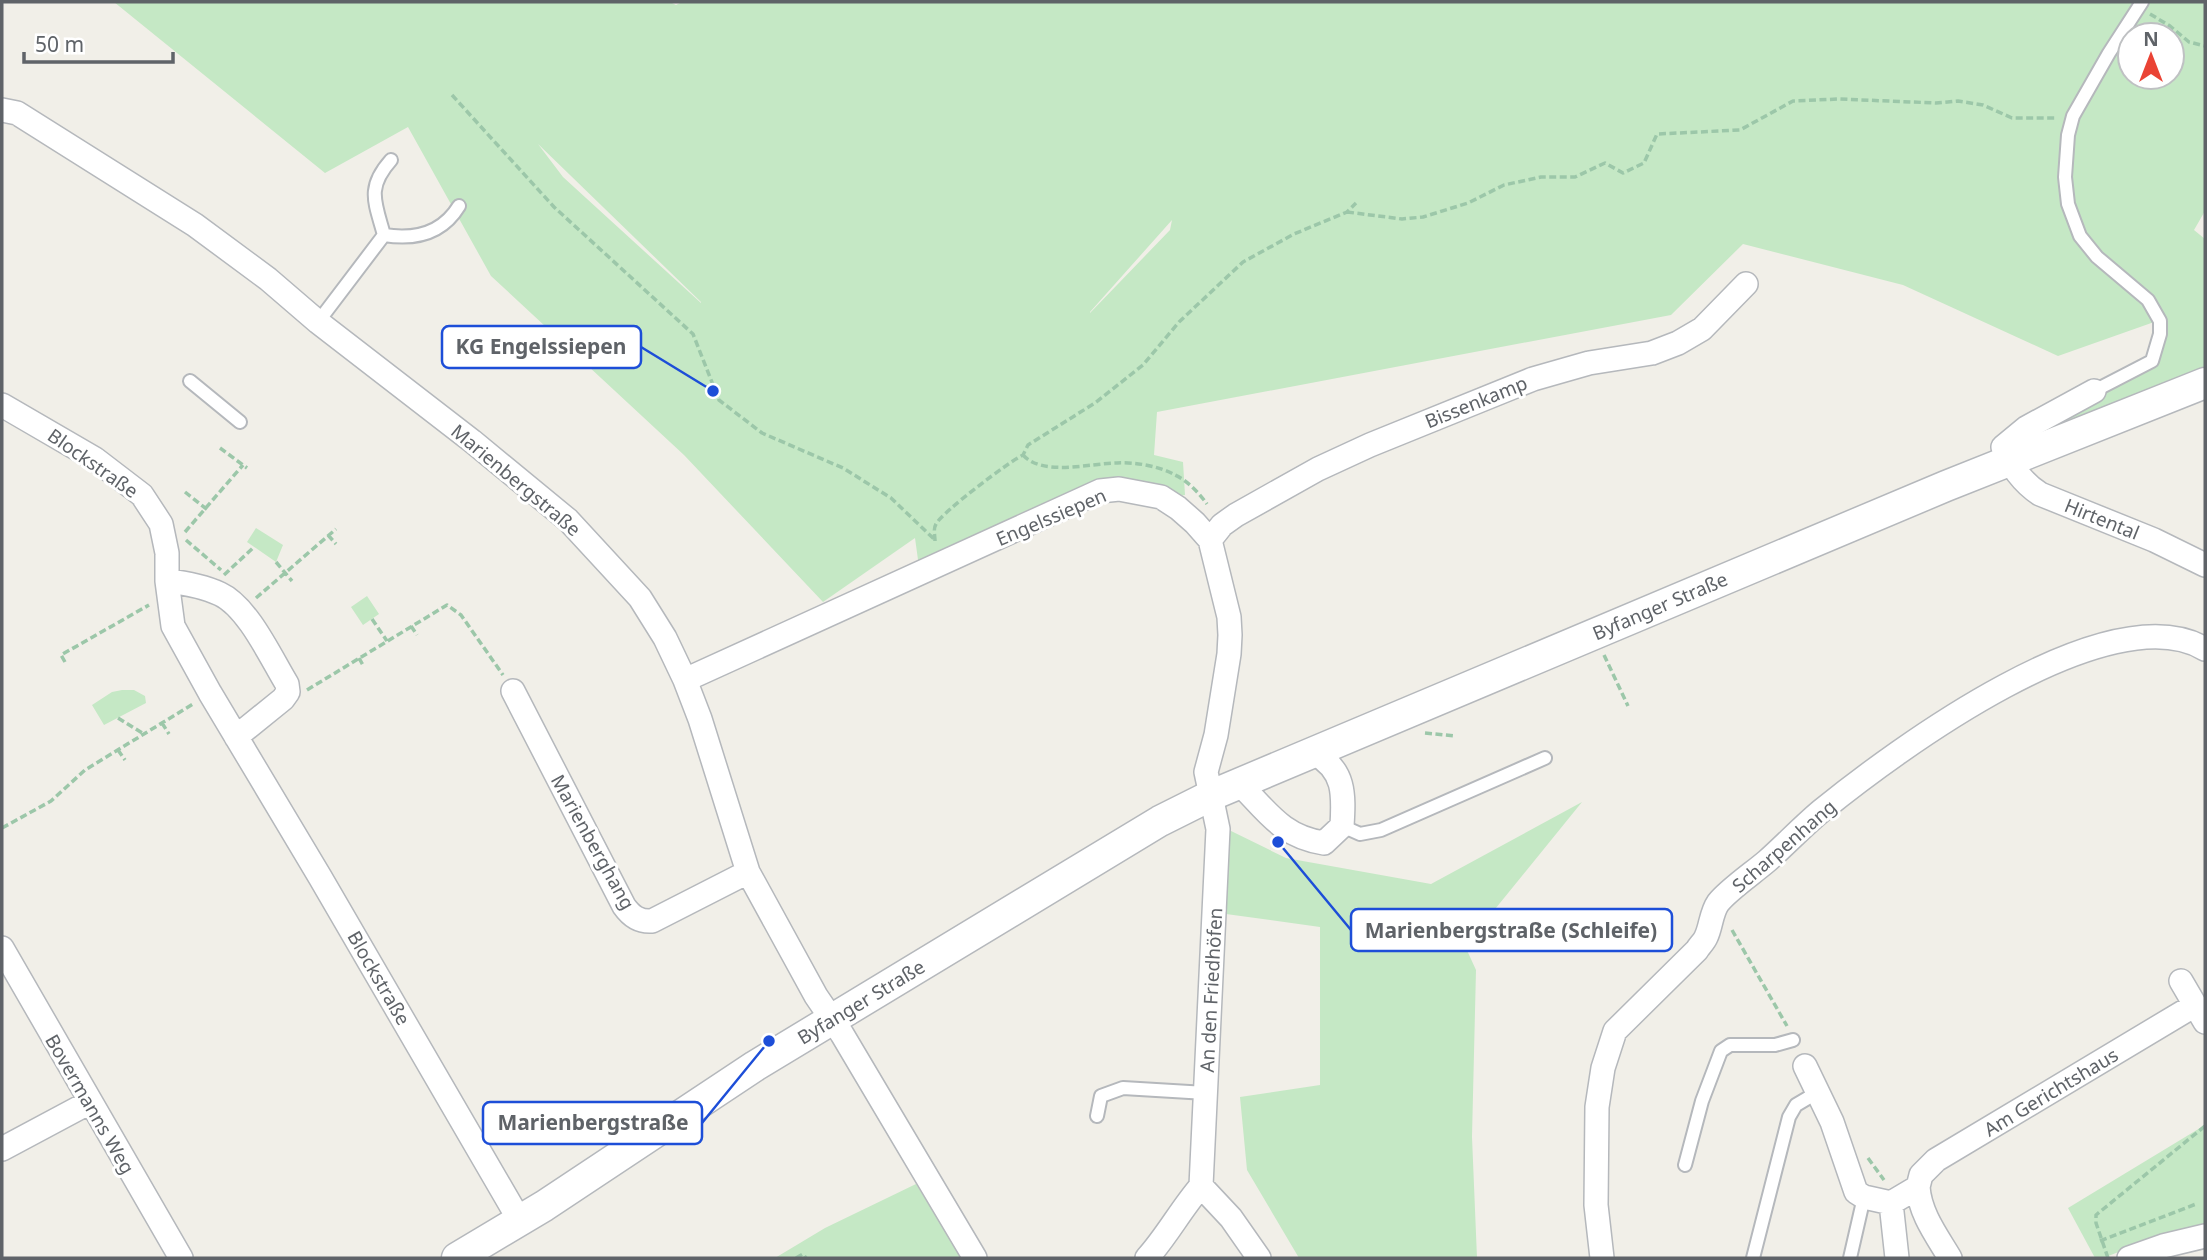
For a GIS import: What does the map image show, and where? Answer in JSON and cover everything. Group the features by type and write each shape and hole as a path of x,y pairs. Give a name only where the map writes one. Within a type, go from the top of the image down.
{"street":[{"name":"Marienbergstraße","path":"2,110 17,113 195,225 268,279 568,520 640,597 665,638 685,680 748,872 831,1019"},
{"name":"Bissenkamp","path":"1210,540 1222,525 1237,515 1370,444 1533,379 1590,363 1651,353 1678,343 1702,329 1745,284"},
{"name":"Byfanger Straße","path":"457,1258 831,1019 1160,821 1212,794 1771,559 2205,383"},
{"path":"2008,462 2003,447 2026,428 2094,391"},
{"name":"Blockstraße","path":"2,405 95,459 142,495 161,524 167,553 173,626 520,1220"},
{"name":"Hirtental","path":"2008,462 2032,489 2040,494 2154,540 2205,565"},
{"name":"Engelssiepen","path":"685,680 1100,491 1119,489 1161,497 1178,508 1210,540"},
{"path":"1210,540 1229,617 1230,635 1216,735 1206,772 1212,794"},
{"path":"168,588 219,583 222,594 242,610 288,684 288,692 236,737"},
{"name":"Scharpenhang","path":"1602,1258 1596,1205 1597,1107 1615,1031 1697,950 1706,937 1718,903 1820,813 1879,766 2002,688 2062,658 2110,642 2172,638 2205,649"},
{"name":"Marienberghang","path":"513,691 630,914 652,921 748,872"},
{"path":"1239,783 1280,826 1304,840 1324,843 1342,826 1342,785 1334,768 1314,753"},
{"name":"An den Friedhöfen","path":"1201,1186 1218,829 1212,794"},
{"name":"Bovermanns Weg","path":"2,948 181,1258"},
{"name":"Am Gerichtshaus","path":"1891,1203 1918,1187 1922,1175 1936,1160 2200,1013 2181,981"},
{"path":"831,1019 975,1258"},
{"path":"1805,1066 1832,1122 1856,1192 1864,1197 1891,1203 1897,1258"},
{"path":"2,1149 90,1102"},
{"path":"1147,1258 1201,1186 1231,1218 1259,1258"},
{"path":"1918,1187 1924,1215 1950,1258"},
{"path":"2129,1258 2205,1236"}],"lane":[{"path":"2094,391 2152,361 2160,334 2160,321 2148,300 2097,257 2080,236 2068,204 2065,177 2068,135 2073,116 2140,6"},
{"path":"384,234 374,193 377,175 391,160"},
{"path":"384,234 398,237 422,236 440,227 453,216 459,206"},
{"path":"318,321 384,234"},
{"path":"190,381 240,422"},
{"path":"1342,826 1360,834 1381,830 1545,758"},
{"path":"1685,1166 1702,1101 1721,1051 1730,1045 1775,1045 1793,1040"},
{"path":"1097,1116 1101,1096 1123,1088 1206,1093"},
{"path":"1753,1258 1789,1117 1796,1105 1818,1093"},
{"path":"1850,1258 1864,1197"}],"path":[{"path":"2140,6 2189,42 2205,46"},
{"path":"452,95 554,207 693,334 719,400 762,433 843,468 891,498 934,540 937,522 951,507 1023,455 1028,445 1143,365 1179,323 1243,262 1294,234 1348,212 1356,203"},
{"path":"1348,212 1402,219 1423,217 1468,203 1504,186 1541,177 1575,177 1605,163 1623,173 1644,163 1657,134 1740,130 1793,101 1958,101 1983,105 2012,118 2048,119 2073,116"},
{"path":"220,447 245,467 182,535 219,583 254,547"},
{"path":"185,492 207,510"},
{"path":"242,610 336,529"},
{"path":"328,535 336,544"},
{"path":"276,562 292,581"},
{"path":"65,662 61,654 108,628 168,588"},
{"path":"288,692 302,693 447,605 468,623 513,691"},
{"path":"372,619 387,641"},
{"path":"411,626 417,635"},
{"path":"108,628 112,634"},
{"path":"359,658 364,667"},
{"path":"1613,675 1629,706"},
{"path":"2,828 51,801 85,770 210,693"},
{"path":"118,718 144,734"},
{"path":"162,723 169,734"},
{"path":"1425,733 1455,736"},
{"path":"118,750 125,760"},
{"path":"1718,903 1793,1040"},
{"path":"2108,1258 2100,1241 2096,1215 2205,1126"},
{"path":"2100,1241 2196,1204"},
{"path":"796,1258 803,1254 806,1258"}],"green space":[{"path":"114,2 670,2 676,5 682,2 2205,2 2205,211 2194,230 2205,239 2205,382 2101,422 2023,444 2151,364 2163,335 2164,319 2159,309 2095,248 2083,234 2072,211 2067,174 2070,136 2099,74 2081,91 2067,125 2063,176 2066,204 2078,237 2115,279 2145,301 2157,321 2058,356 1903,285 1743,244 1671,315 1157,412 1154,455 1183,462 1185,495 1169,497 1093,489 919,567 915,538 823,602 684,455 491,276 408,127 325,173","holes":["538,144 701,302 701,303 563,177","1172,220 1170,230 1090,313 1090,312"]},
{"path":"256,528 283,545 276,562 247,542"},
{"path":"367,596 379,614 363,625 351,607"},
{"path":"134,690 145,696 146,703 104,725 92,705 112,692"},
{"path":"1582,802 1465,946 1476,970 1472,1137 1477,1258 1299,1258 1247,1170 1240,1097 1320,1085 1320,927 1226,914 1229,830 1286,858 1431,884"},
{"path":"2205,1125 2205,1226 2160,1236 2103,1258 2095,1258 2068,1208"},
{"path":"916,1184 963,1258 775,1258 825,1228"}],"place":[{"name":"KG Engelssiepen","path":"713,391"},
{"name":"Marienbergstraße (Schleife)","path":"1278,842"},
{"name":"Marienbergstraße","path":"769,1041"}]}
